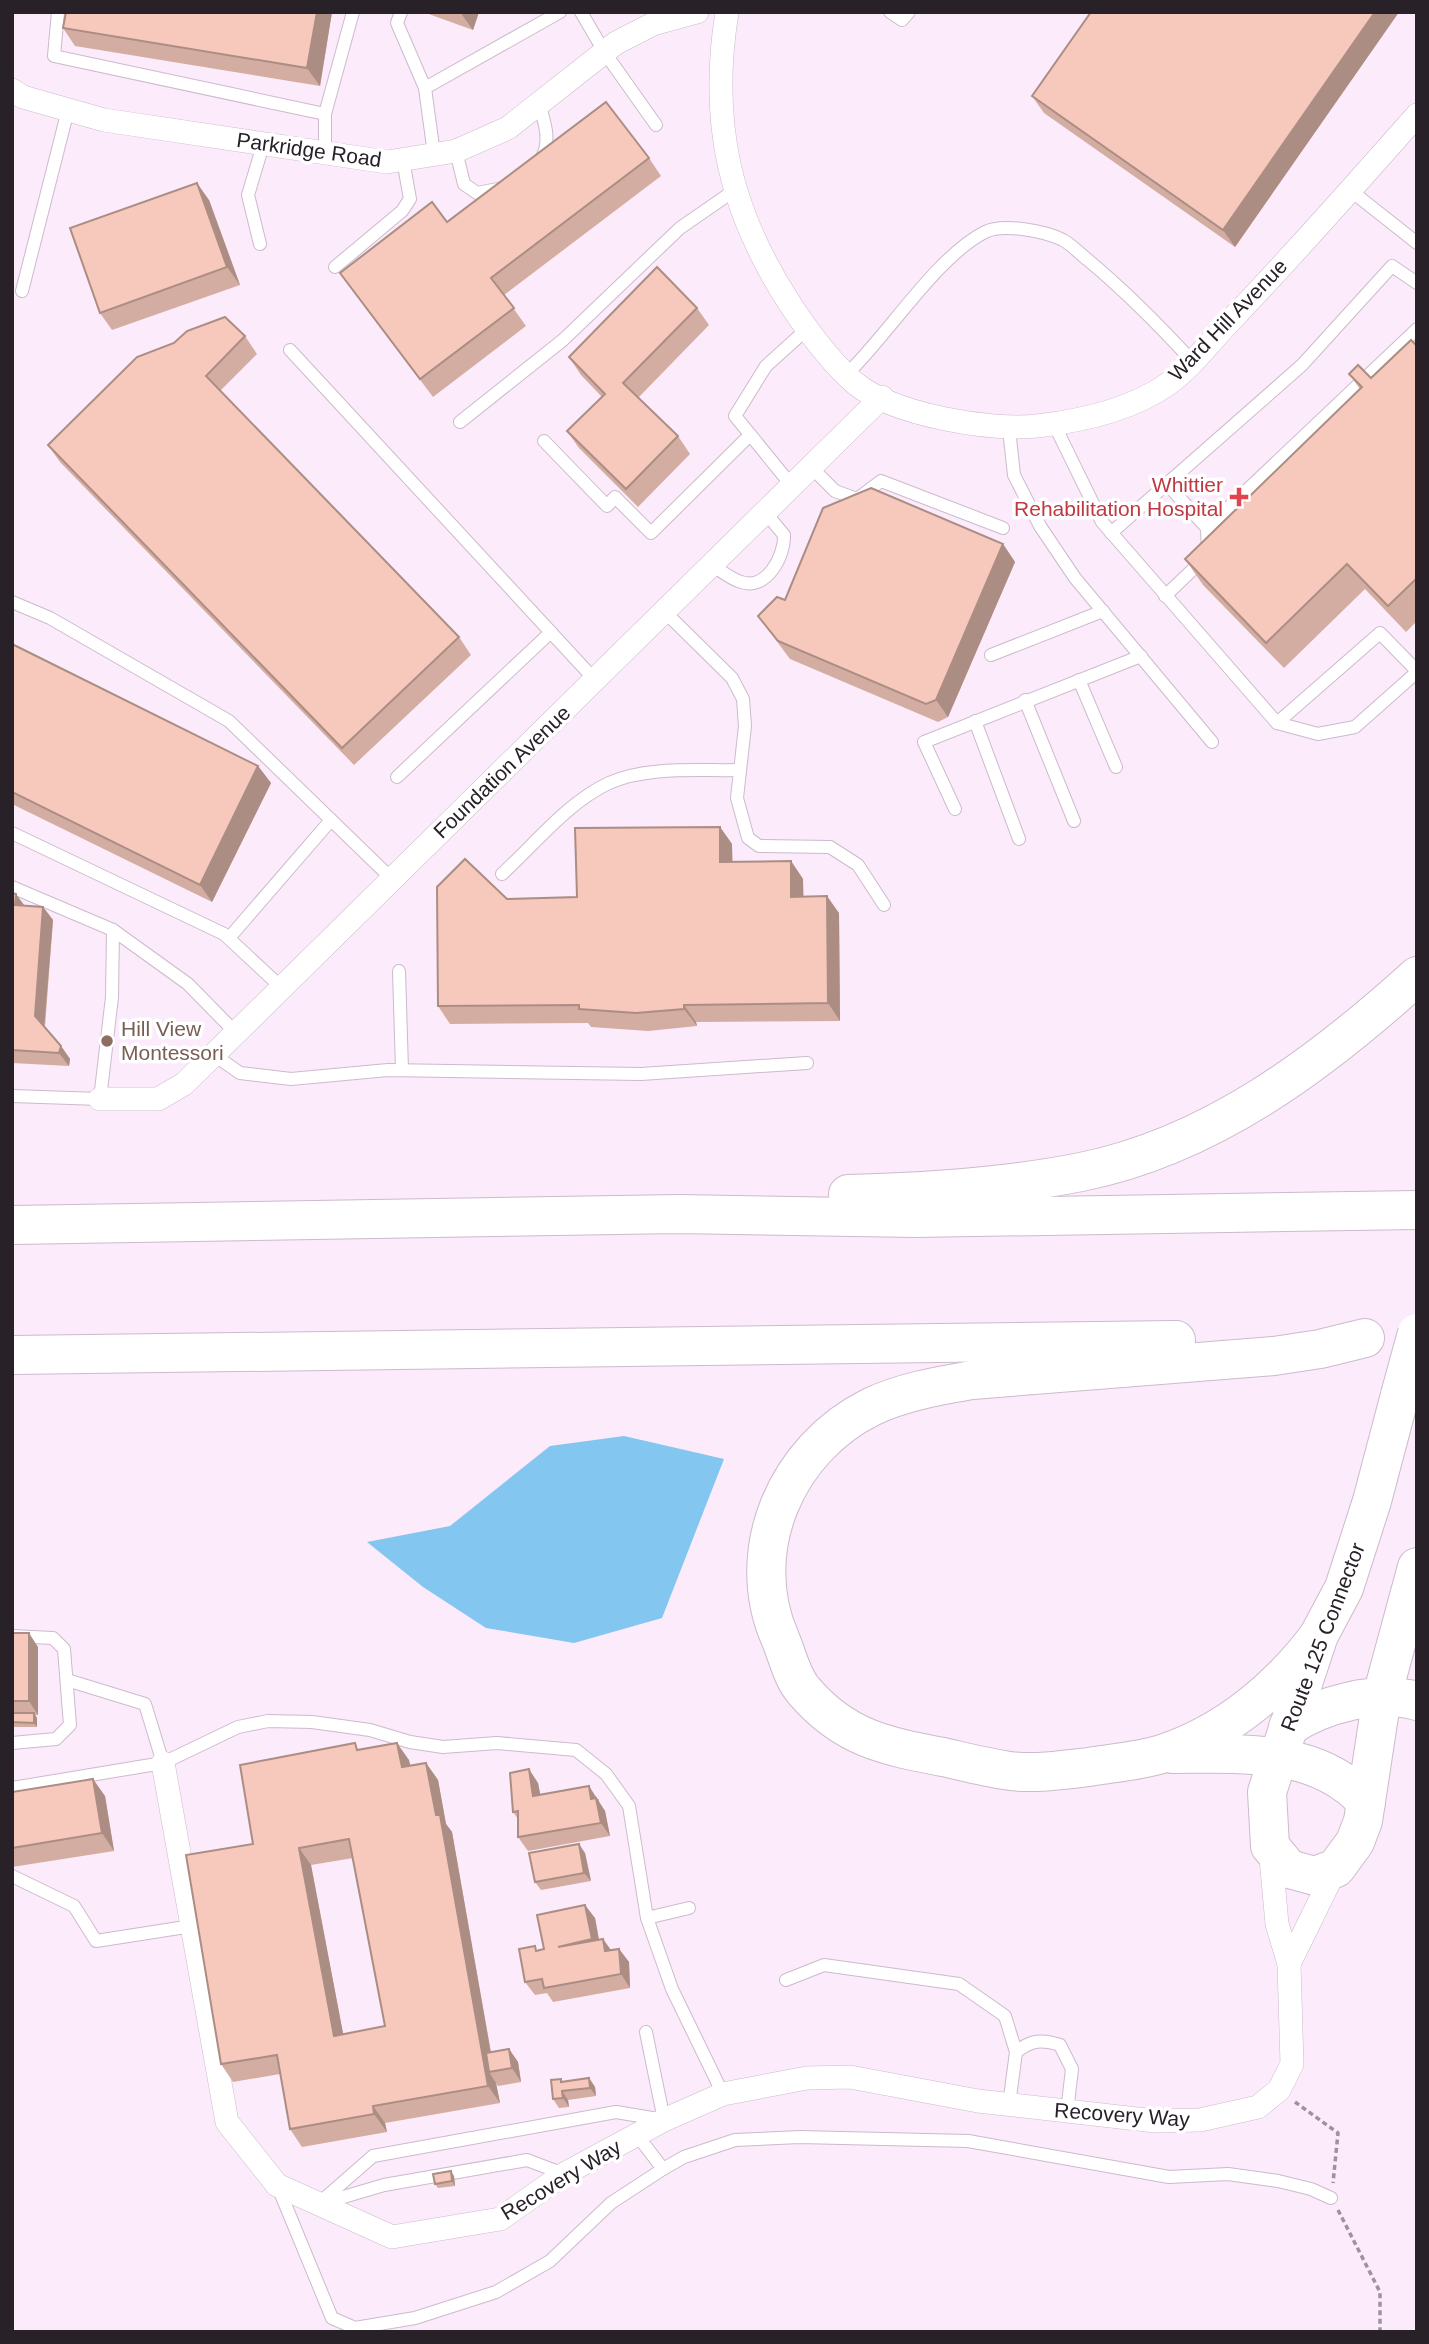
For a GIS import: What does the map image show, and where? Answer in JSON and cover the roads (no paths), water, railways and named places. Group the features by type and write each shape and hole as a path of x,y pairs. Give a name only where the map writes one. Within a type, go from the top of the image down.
{"highway":[{"path":"679,1214 810,1195 906,1191 1082,1172 1161,1148 1221,1122 1317,1062 1417,976"},
{"path":"12,1225 679,1214 915,1218 1417,1210"},
{"path":"12,1355 1365,1338 1417,1335"},
{"name":"Route 125 Connector","path":"1270,1846 1267,1792 1319,1635 1344,1588 1372,1501 1417,1335"},
{"path":"1365,1338 1274,1356 972,1380 927,1387 870,1407 842,1426 801,1464 776,1509 765,1562 768,1612 802,1690 861,1737 893,1747 1012,1772 1068,1770 1162,1754 1283,1742 1346,1782 1366,1802"},
{"path":"1270,1846 1289,1869 1315,1876 1336,1868 1355,1842 1400,1699 1417,1567"},
{"path":"1162,1754 1246,1711 1276,1686 1319,1635"},
{"path":"1283,1742 1306,1715 1400,1699"}],"street":[{"name":"Parkridge Road","path":"12,90 23,97 104,120 387,162 445,153 508,128 616,43 653,24 697,12"},
{"name":"Ward Hill Avenue","path":"727,12 718,87 735,190 753,242 807,329 858,385 882,397 936,416 1009,429 1099,416 1168,384 1417,115"},
{"name":"Foundation Avenue","path":"100,1099 158,1099 184,1084 882,397"},
{"name":"Recovery Way","path":"163,1763 227,2122 277,2185 392,2237 500,2219 564,2174 664,2120 723,2094 807,2078 850,2077 1009,2105 1155,2121 1200,2120 1258,2107 1279,2090 1292,2064 1289,1964"},
{"path":"1270,1846 1277,1924 1289,1964"},
{"path":"1289,1964 1336,1868"}],"lane":[{"path":"58,12 54,56 325,114"},
{"path":"325,154 325,114 353,12"},
{"path":"401,12 397,23 425,88 445,153 464,184 477,192 496,191 517,181"},
{"path":"425,88 560,12"},
{"path":"581,12 605,53 656,125"},
{"path":"890,12 902,20 909,12"},
{"path":"534,168 547,146 546,127 539,104"},
{"path":"22,290 68,110"},
{"path":"260,244 248,195 263,145"},
{"path":"335,267 402,211 410,199 403,160"},
{"path":"460,422 563,340 680,228 735,190"},
{"path":"1350,190 1417,243"},
{"path":"847,374 873,349 902,311 957,253 986,231 1025,228 1063,240 1159,324 1192,360"},
{"path":"1111,533 1302,365 1392,266 1417,284"},
{"path":"792,486 734,416 766,366 807,329"},
{"path":"1207,528 1417,329"},
{"path":"290,349 595,680"},
{"path":"1054,424 1078,477 1111,533 1277,723 1318,734 1355,727 1417,671 1380,633 1277,723"},
{"path":"1009,429 1014,475 1040,526 1103,611 1212,742"},
{"path":"544,441 607,506 615,498 651,533 750,435"},
{"path":"811,467 835,491 857,499 881,481 1003,528"},
{"path":"1165,596 1208,555 1207,528 1167,484"},
{"path":"712,565 741,583 751,584 771,572 783,555 784,535 765,512"},
{"path":"12,602 50,618 229,721 392,879"},
{"path":"991,655 1103,611"},
{"path":"665,612 732,678 743,699 745,726 737,798 748,838 759,846 830,847 858,865 884,905"},
{"path":"397,777 551,632"},
{"path":"955,810 924,742 1141,656"},
{"path":"1079,680 1116,768"},
{"path":"1025,701 1074,821"},
{"path":"975,721 1019,839"},
{"path":"502,874 588,795 612,782 652,772 738,770"},
{"path":"229,938 331,820"},
{"path":"12,833 229,938 282,988"},
{"path":"12,887 113,930 188,984 236,1033"},
{"path":"12,1096 100,1099 112,997 113,930"},
{"path":"399,971 402,1070"},
{"path":"214,1055 240,1073 291,1079 402,1070 641,1074 807,1063"},
{"path":"12,1636 53,1638 64,1649 70,1725 57,1739 12,1743"},
{"path":"67,1679 145,1704 163,1763"},
{"path":"12,1788 163,1763 238,1727 268,1721 312,1721 370,1730 410,1742 443,1747 497,1743 576,1750 606,1774 629,1806 647,1918 672,1989 723,2094"},
{"path":"12,1876 74,1906 96,1941 192,1926"},
{"path":"647,1918 689,1908"},
{"path":"786,1980 824,1965 959,1984 1005,2016 1016,2052 1009,2105"},
{"path":"317,2205 373,2156 616,2112 664,2120 646,2032"},
{"path":"1016,2052 1028,2043 1044,2040 1060,2045 1072,2069 1067,2112"},
{"path":"637,2136 663,2169"},
{"path":"277,2185 332,2318 355,2328 415,2318 496,2292 550,2262 611,2203 663,2169 684,2157 735,2140 800,2137 968,2141 1170,2177 1228,2174 1278,2181 1332,2198"},
{"path":"317,2205 384,2185 527,2160 564,2174"}],"water":[{"path":"624,1436 724,1459 662,1618 574,1643 486,1628 423,1587 367,1542 450,1526 550,1446"}],"place":[{"name":"Whittier Rehabilitation Hospital","path":"1239,497"},
{"name":"Hill View Montessori","path":"107,1041"}]}
